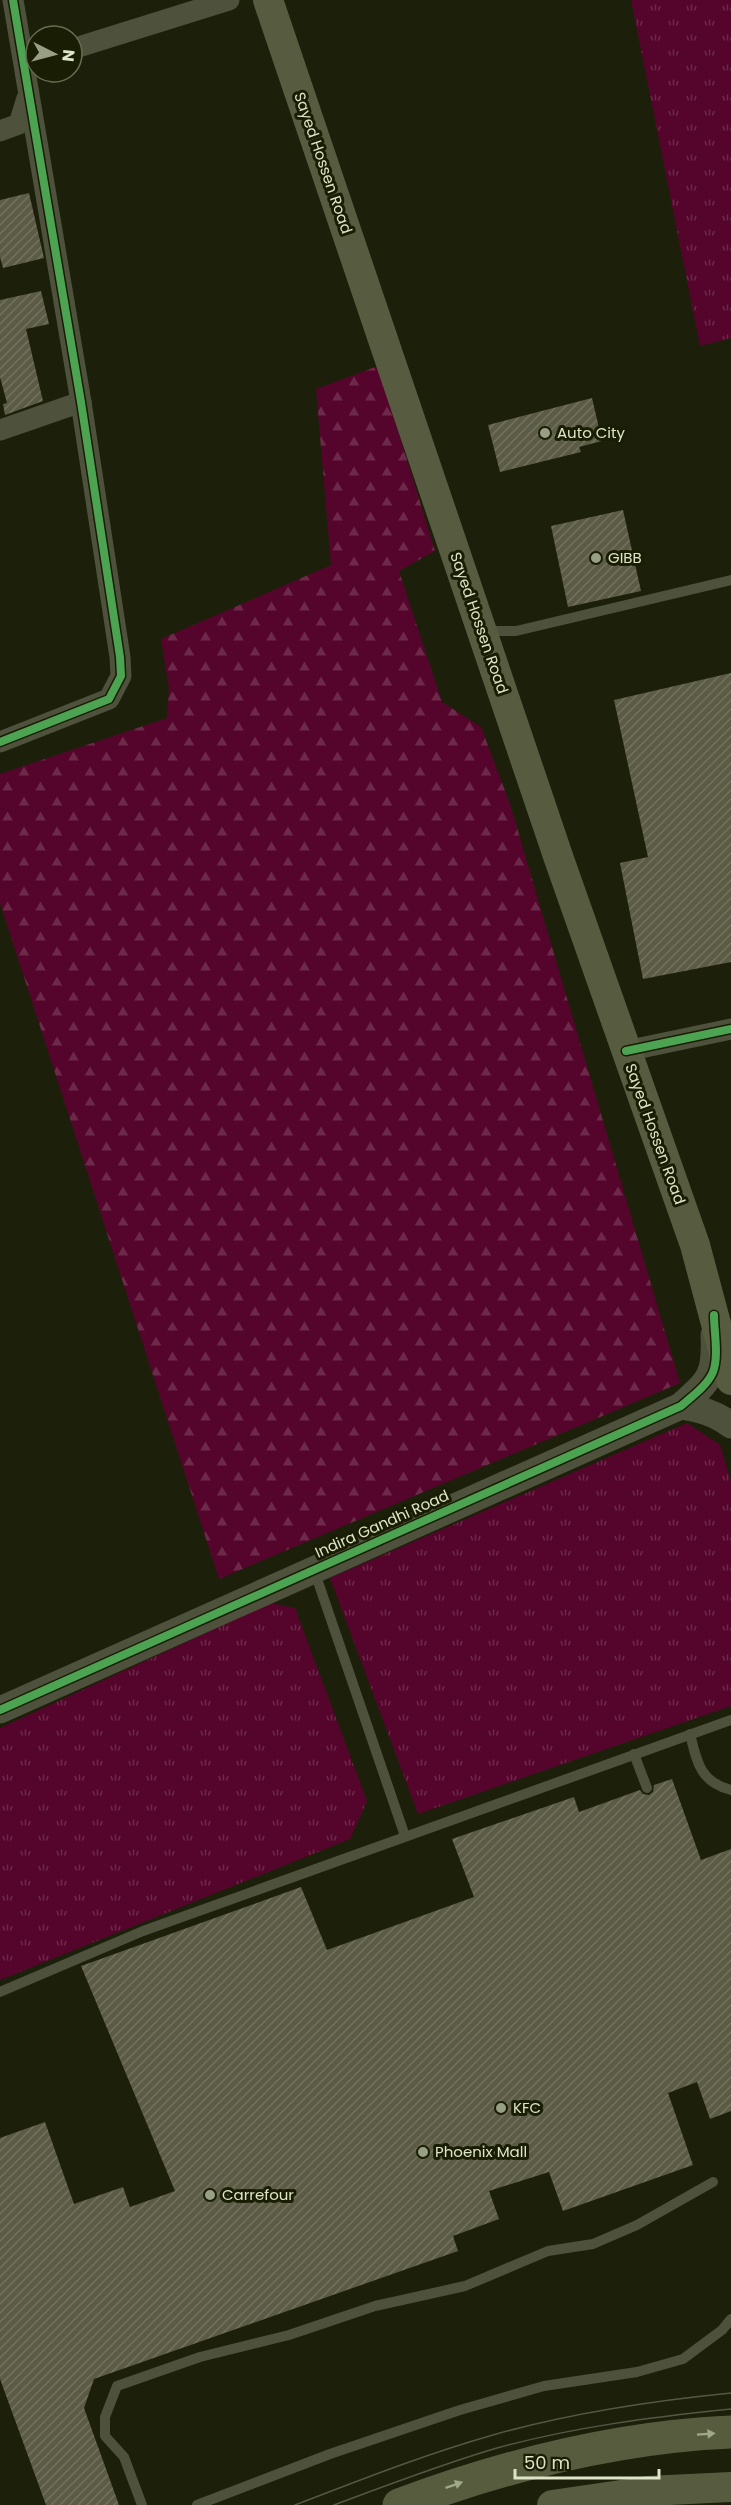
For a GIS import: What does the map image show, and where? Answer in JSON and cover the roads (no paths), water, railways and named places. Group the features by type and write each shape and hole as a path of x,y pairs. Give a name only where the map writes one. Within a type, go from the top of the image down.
{"highway":[{"path":"399,2505 494,2472 559,2455 635,2441 731,2432"}],"main road":[{"name":"Sayed Hossen Road","path":"268,0 626,1051 699,1259 731,1342"},
{"name":"Sayed Hossen Road","path":"699,1259 731,1380"},
{"path":"552,2505 648,2491 731,2487"}],"street":[{"path":"0,742 109,699 121,676 81,402 13,0"},
{"path":"84,45 229,0"},
{"path":"0,131 19,124 31,84"},
{"path":"0,430 81,402"},
{"path":"626,1051 731,1029"},
{"name":"Indira Gandhi Road","path":"0,1710 681,1406 701,1388 713,1372 714,1315"},
{"path":"681,1406 717,1415 731,1425"}],"lane":[{"path":"482,631 516,632 731,580"},
{"path":"314,1569 405,1836"},
{"path":"0,1992 143,1931 731,1720"},
{"path":"690,1734 698,1763 714,1785 731,1790"},
{"path":"634,1754 647,1788"},
{"path":"142,2505 124,2457 105,2436 105,2417 117,2386 200,2357 289,2336 375,2306 465,2286 548,2251 593,2244 637,2225 712,2182"},
{"path":"197,2505 330,2454 460,2410 544,2386 637,2372 683,2359 722,2330 731,2319"}],"tram line":[{"path":"295,2505 418,2459 522,2427 611,2409 731,2393"},
{"path":"334,2505 497,2448 555,2434 613,2424 731,2409"}],"place":[{"name":"Auto City","path":"545,433"},
{"name":"GIBB","path":"596,558"},
{"name":"KFC","path":"501,2108"},
{"name":"Phoenix Mall","path":"423,2152"},
{"name":"Carrefour","path":"210,2195"}]}
